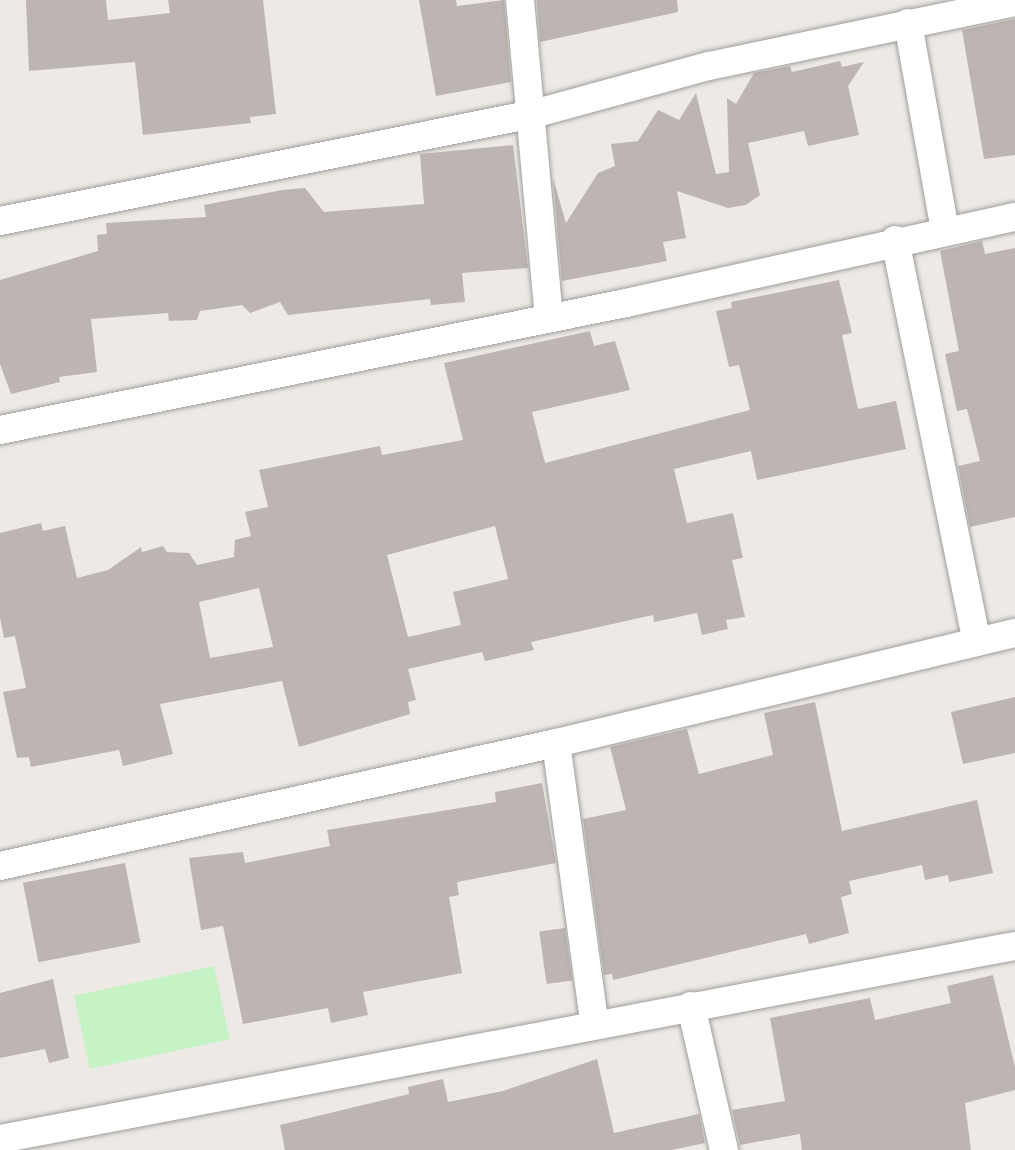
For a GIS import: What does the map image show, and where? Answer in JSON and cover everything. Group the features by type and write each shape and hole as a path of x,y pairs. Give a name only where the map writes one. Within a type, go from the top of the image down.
{"street":[{"path":"520,0 533,114 549,316"},
{"path":"0,221 533,114 709,66 1015,2"},
{"path":"908,23 945,231"},
{"path":"0,430 549,316 896,240 1015,217"},
{"path":"896,240 977,642"},
{"path":"0,866 556,743 1015,633"},
{"path":"556,743 594,1022"},
{"path":"0,1139 594,1022 1015,946"},
{"path":"691,1006 724,1150"}],"green space":[{"path":"214,966 230,1039 90,1069 74,996"}],"building":[{"path":"26,0 106,0 108,20 170,13 168,0 263,0 276,114 250,117 251,123 143,135 135,62 29,71"},
{"path":"419,0 456,0 457,6 504,0 511,82 436,96"},
{"path":"537,0 677,0 678,12 540,42"},
{"path":"1015,19 1015,155 984,159 962,30"},
{"path":"840,61 842,67 864,62 848,86 859,135 808,146 804,131 748,143 760,195 746,205 728,208 677,191 686,238 663,242 667,261 562,281 553,178 566,223 598,173 615,166 611,144 638,141 658,110 679,120 696,93 716,174 729,172 727,98 736,104 754,73 790,66 792,72"},
{"path":"513,145 528,268 462,273 465,302 431,305 430,299 288,315 280,302 250,313 242,305 200,311 197,320 169,321 168,313 91,319 97,372 59,377 60,382 11,394 0,364 0,280 98,251 97,235 107,234 106,223 206,217 204,205 282,190 305,188 324,212 424,204 420,154"},
{"path":"982,241 985,254 1015,248 1015,517 970,527 958,466 980,461 967,409 957,411 945,354 959,351 940,251"},
{"path":"839,280 852,333 842,335 858,409 896,401 906,449 757,480 751,451 674,469 687,523 733,513 743,558 732,560 745,617 726,620 728,629 702,635 697,613 654,622 653,615 531,642 534,650 485,661 482,652 408,669 416,700 408,702 410,714 299,747 282,681 160,704 173,754 123,766 119,750 31,767 29,757 17,758 3,692 26,688 15,636 4,638 0,618 0,533 41,523 43,531 65,526 77,578 108,570 141,547 142,552 163,546 167,552 189,553 197,565 234,557 235,540 251,536 245,512 268,507 259,470 380,446 382,455 463,440 444,363 590,331 594,346 615,341 630,390 532,412 545,463 750,410 739,365 729,367 716,311 732,308 731,302","holes":["495,526 508,579 453,592 461,625 408,637 387,555","259,588 273,647 210,658 199,602"]},
{"path":"1015,697 1015,753 963,764 951,712"},
{"path":"815,702 842,831 977,800 993,873 949,882 948,875 925,880 922,865 849,881 852,894 841,897 849,933 809,944 806,934 613,980 612,974 604,975 583,819 626,810 610,747 687,729 699,774 773,755 764,713"},
{"path":"542,783 556,863 457,882 459,895 449,897 462,973 363,992 368,1015 331,1023 328,1008 243,1024 223,926 201,930 189,858 243,852 245,863 330,846 327,830 496,802 495,792"},
{"path":"125,863 140,943 38,962 23,883"},
{"path":"565,928 572,980 547,984 539,932"},
{"path":"993,975 1015,1067 1015,1090 965,1103 971,1150 802,1150 800,1134 740,1145 732,1110 785,1101 770,1018 870,998 875,1020 951,1003 947,986"},
{"path":"53,979 69,1058 49,1063 45,1049 0,1058 0,993"},
{"path":"597,1059 614,1133 699,1114 705,1143 672,1150 285,1150 280,1125 409,1094 408,1087 443,1079 448,1102 503,1091"}]}
